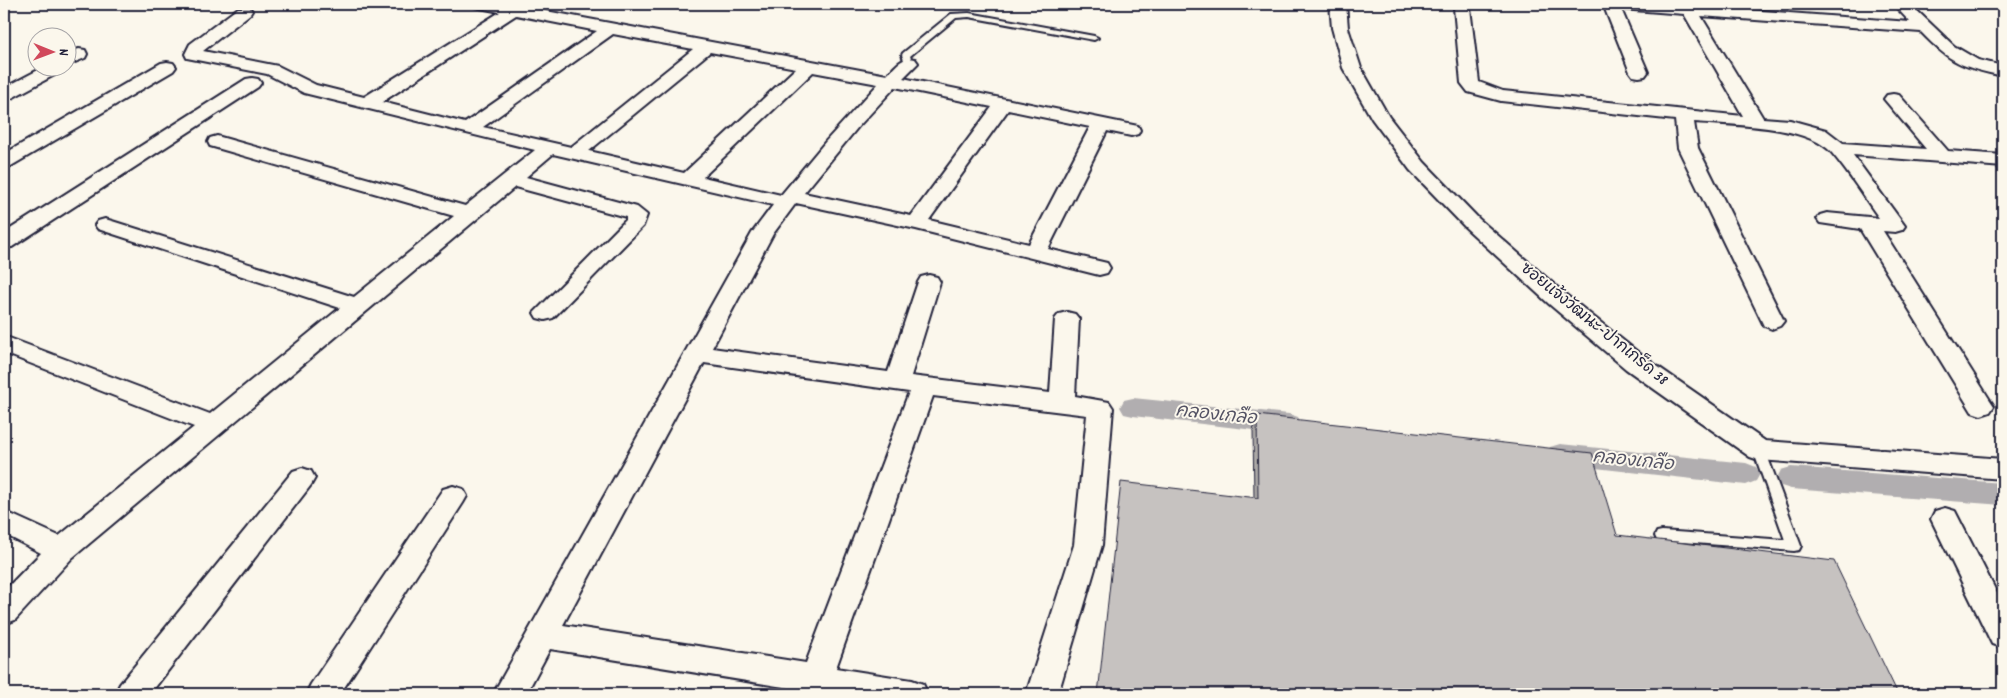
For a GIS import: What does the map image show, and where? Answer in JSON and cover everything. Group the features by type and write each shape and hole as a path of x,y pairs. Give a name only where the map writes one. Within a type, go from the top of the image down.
{"street":[{"path":"481,4 890,81 1131,130"},
{"name":"ซอยแจ้งวัฒนะ-ปากเกร็ด 38","path":"1338,4 1340,28 1352,68 1381,119 1417,166 1472,223 1557,299 1628,358 1759,450"},
{"path":"1639,72 1611,4 1688,7 1926,28"},
{"path":"1901,4 1948,50 1972,64 2003,71"},
{"path":"1688,7 1757,123"},
{"path":"1462,8 1470,83 1474,88 1501,96 1790,126 1819,134 1838,148 1895,226 1827,219"},
{"path":"368,103 514,10"},
{"path":"244,12 196,48 193,54 272,70 310,89 468,129 688,180 916,224 1099,268"},
{"path":"468,129 611,28"},
{"path":"575,153 706,46"},
{"path":"509,694 763,234 788,199 890,81 909,63"},
{"path":"688,180 809,66"},
{"path":"4,162 167,67"},
{"path":"4,95 35,78"},
{"path":"4,242 14,227 252,83"},
{"path":"1894,100 1942,156"},
{"path":"916,224 1003,104"},
{"path":"1684,116 1688,148 1772,321"},
{"path":"1036,252 1101,124"},
{"path":"218,142 469,214"},
{"path":"4,611 62,550 469,214 509,178 549,148"},
{"path":"1838,148 2003,162"},
{"path":"509,178 630,211 637,215 636,222 545,313"},
{"path":"1867,223 1981,406"},
{"path":"105,226 358,306"},
{"path":"897,382 929,282"},
{"path":"1062,403 1067,319"},
{"path":"4,344 214,425"},
{"path":"696,354 924,386 1100,408 1088,545 1042,694"},
{"path":"794,682 924,386"},
{"path":"1759,450 2003,469"},
{"path":"131,694 302,478"},
{"path":"322,694 453,496"},
{"path":"1945,519 2003,635"},
{"path":"4,522 62,550"},
{"path":"542,635 794,682 912,694"}],"lane":[{"path":"909,63 906,55 954,16 969,15 1094,38"},
{"path":"1662,536 1794,546 1759,450"}],"building":[{"path":"1257,415 1592,453 1617,535 1834,561 1898,694 1098,694 1121,482 1258,498"}],"waterway":[{"name":"คลองเกลือ","path":"1133,407 1289,424"},
{"name":"คลองเกลือ","path":"1560,454 1746,474"},
{"name":"คลองเกลือ","path":"1791,478 2003,494"}]}
